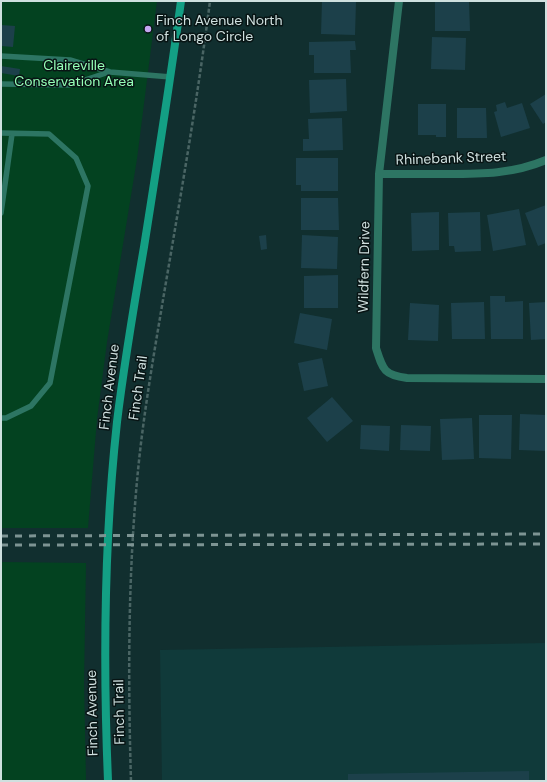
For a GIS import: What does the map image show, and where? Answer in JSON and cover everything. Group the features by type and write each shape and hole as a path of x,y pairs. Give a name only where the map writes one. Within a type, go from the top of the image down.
{"main road":[{"name":"Finch Avenue","path":"108,781 105,694 106,587 117,430 126,358 171,76 181,1"}],"street":[{"name":"Wildfern Drive","path":"399,1 380,174 376,348 383,367 393,376 407,378 546,379"},
{"name":"Rhinebank Street","path":"380,174 502,173 529,167 546,160"}],"lane":[{"path":"1,56 70,60 110,72 171,76"},
{"path":"1,84 70,85 110,72"},
{"path":"1,133 49,134 76,158 88,186 50,383 31,406 6,418 1,418"},
{"path":"1,213 12,134"}],"path":[{"name":"Finch Trail","path":"131,781 129,651 131,569 137,482 147,397 198,92 210,1"}],"shaded area":[{"path":"546,643 546,781 162,781 160,650"}],"green space":[{"name":"Claireville Conservation Area","path":"1,1 157,1 137,159 107,342 97,419 88,528 1,528"},
{"path":"1,562 86,563 84,683 86,781 1,781"}],"building":[{"path":"322,1 356,2 355,35 321,34"},
{"path":"435,1 469,1 470,31 435,31"},
{"path":"1,25 15,26 13,47 1,46"},
{"path":"432,37 466,38 465,70 431,69"},
{"path":"355,41 356,50 350,50 351,73 314,73 314,55 309,55 309,42"},
{"path":"1,66 20,69 19,76 1,73"},
{"path":"346,79 347,111 310,113 309,80"},
{"path":"546,94 546,122 543,124 530,104"},
{"path":"505,102 507,108 522,103 530,128 501,137 494,112 497,111 496,105"},
{"path":"418,104 446,104 446,137 436,137 436,135 418,135"},
{"path":"457,108 486,108 487,138 457,138"},
{"path":"342,118 343,150 303,151 303,139 309,139 308,119"},
{"path":"296,158 338,158 338,191 301,191 301,185 296,185"},
{"path":"301,198 338,198 339,230 301,230"},
{"path":"546,205 546,243 538,246 525,213"},
{"path":"519,209 526,245 493,251 487,215"},
{"path":"439,212 439,250 412,251 411,213"},
{"path":"480,212 481,251 455,252 454,246 449,246 448,213"},
{"path":"266,235 267,249 261,250 259,236"},
{"path":"302,235 338,237 337,269 301,268"},
{"path":"338,275 338,308 304,308 304,276"},
{"path":"490,296 505,296 505,302 523,301 523,339 491,339"},
{"path":"484,302 485,339 452,339 451,303"},
{"path":"546,302 546,339 531,340 529,303"},
{"path":"410,303 439,305 438,341 408,340"},
{"path":"300,313 332,319 327,350 294,343"},
{"path":"322,358 328,386 304,391 298,363"},
{"path":"332,397 353,421 327,442 307,418"},
{"path":"520,414 546,415 546,451 519,450"},
{"path":"479,415 512,415 511,459 479,458"},
{"path":"472,418 474,459 442,460 440,419"},
{"path":"361,425 390,426 389,451 360,449"},
{"path":"401,425 431,426 430,451 400,450"},
{"path":"529,771 529,781 348,781 348,774"}],"railway":[{"path":"1,536 546,534"},
{"path":"1,545 546,544"}],"place":[{"name":"Finch Avenue North of Longo Circle","path":"148,29"}]}
